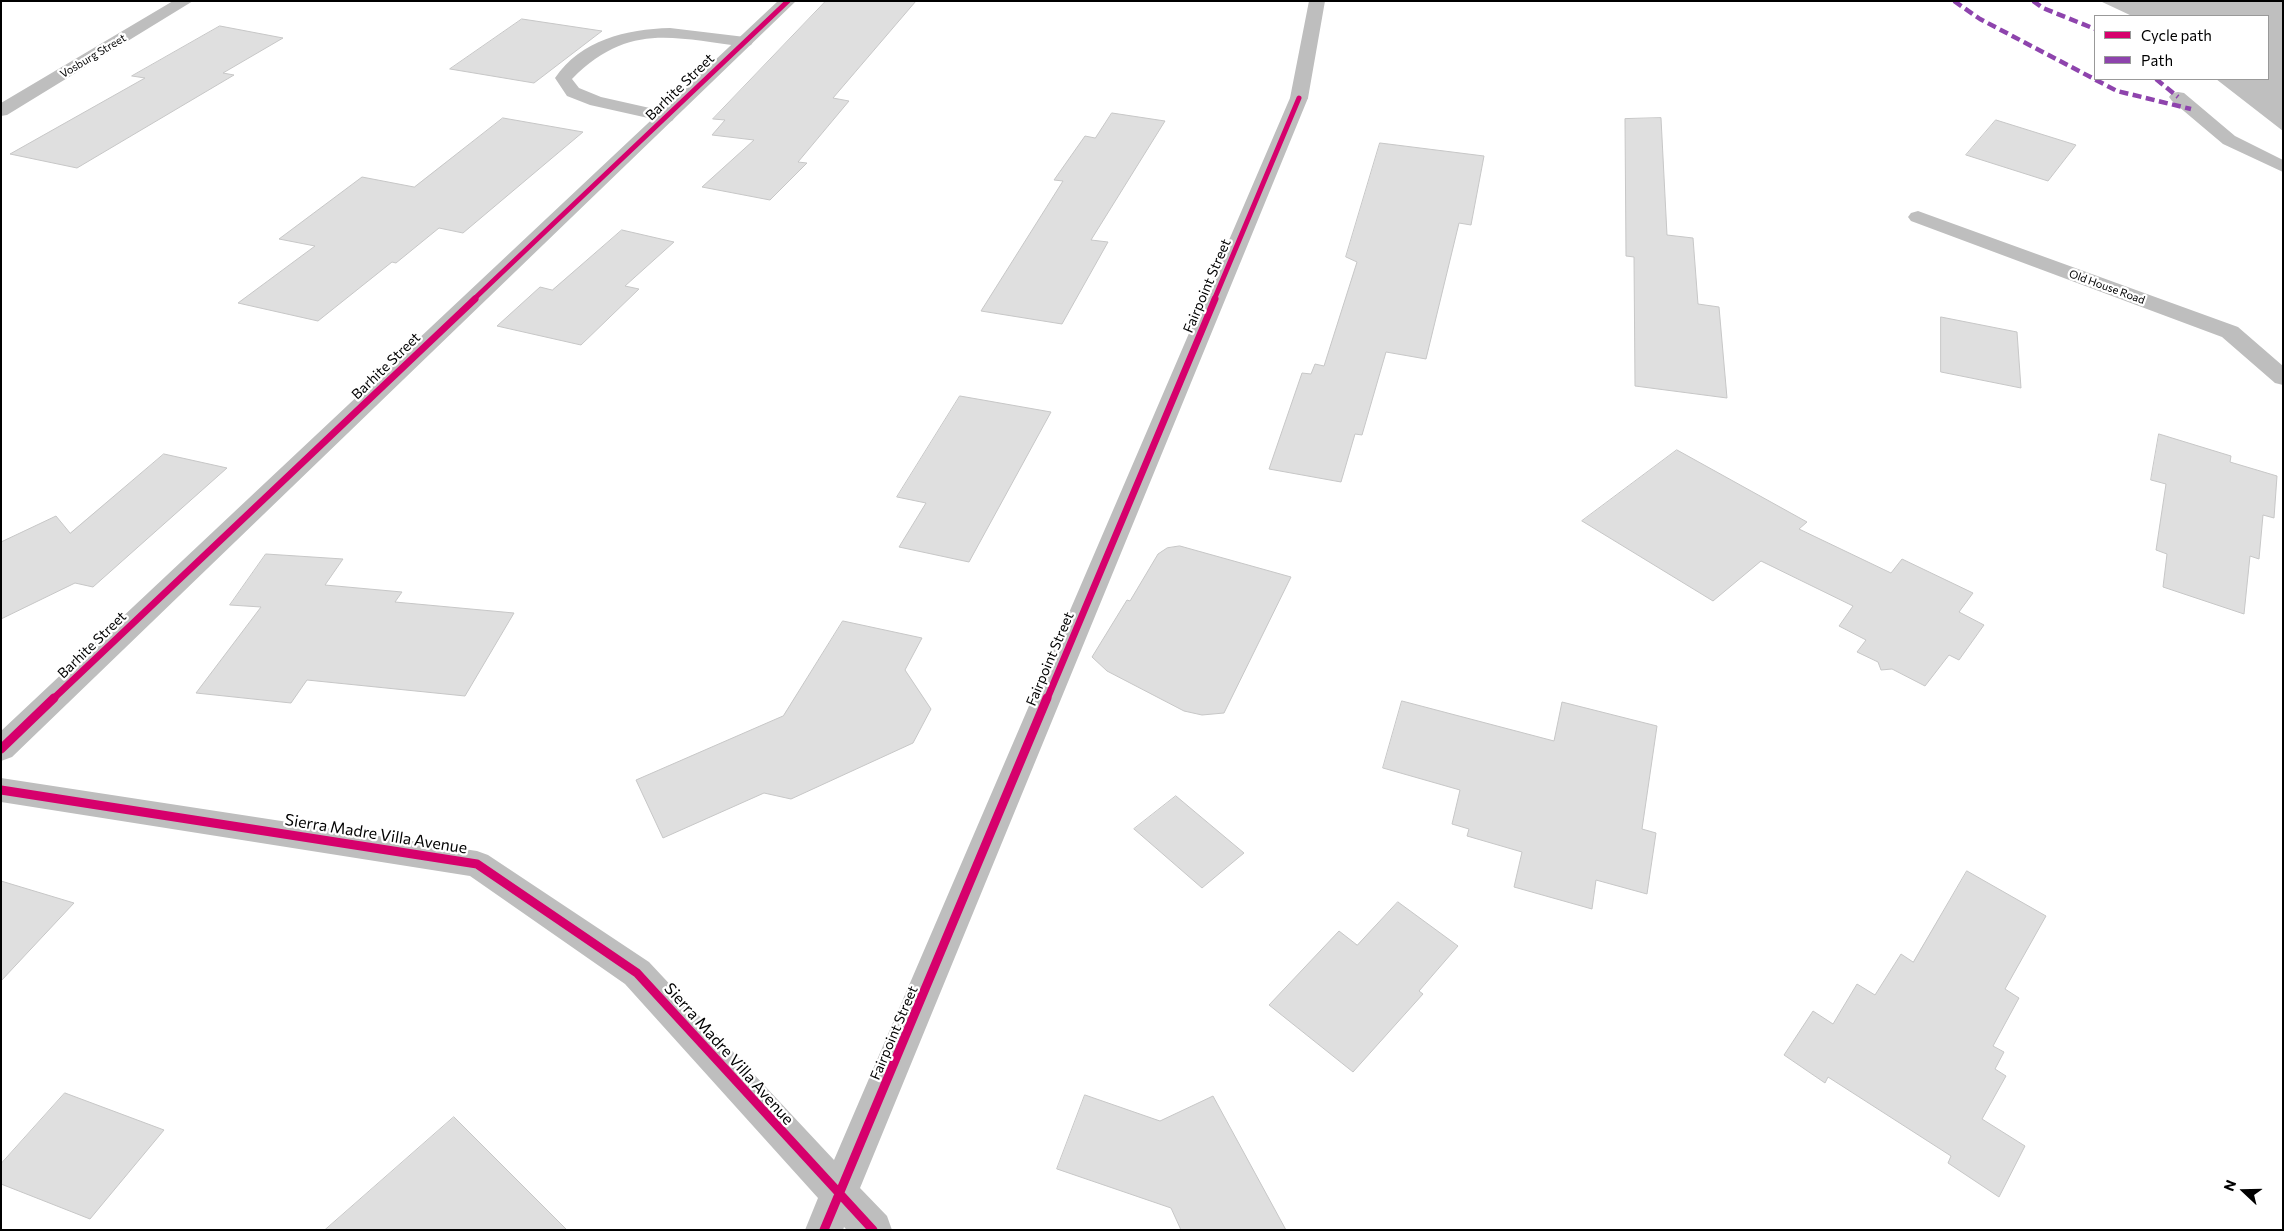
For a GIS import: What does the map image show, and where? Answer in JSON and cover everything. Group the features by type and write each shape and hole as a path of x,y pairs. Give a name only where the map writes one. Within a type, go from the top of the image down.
{"street":[{"name":"Vosburg Street","path":"1,111 186,1"},
{"name":"Barhite Street","path":"1,749 788,1"},
{"name":"Fairpoint Street","path":"824,1230 1299,98"},
{"name":"Old House Road","path":"1918,217 2230,332 2283,378"},
{"name":"Sierra Madre Villa Avenue","path":"1,790 477,864 637,973 873,1230"}],"lane":[{"path":"1299,98 1317,1"},
{"path":"666,118 596,101 573,92 563,78 579,60 605,44 629,35 656,32 745,42"},
{"path":"2178,97 2229,140 2283,167"}],"shaded area":[{"path":"2100,1 2283,1 2283,131 2217,80 2269,80 2269,15 2130,15"}],"building":[{"path":"826,1 916,1 833,98 849,101 798,162 807,163 770,200 702,187 754,140 712,135 725,120 713,119"},
{"path":"522,19 602,31 534,83 450,69"},
{"path":"220,26 283,38 223,73 234,75 77,168 10,154 145,78 132,76"},
{"path":"1112,113 1165,121 1091,240 1108,242 1062,324 981,311 1063,181 1054,180 1085,136 1095,138"},
{"path":"503,118 583,132 463,233 439,228 396,263 392,262 318,321 238,303 315,246 279,239 362,177 414,187"},
{"path":"1661,118 1667,235 1693,238 1698,304 1719,307 1727,398 1635,386 1634,257 1626,256 1625,119"},
{"path":"1996,120 2076,145 2048,181 1966,155"},
{"path":"1380,143 1484,156 1471,225 1459,223 1426,359 1386,352 1362,435 1355,434 1341,482 1269,469 1302,373 1311,374 1315,364 1324,366 1357,262 1346,257"},
{"path":"622,230 674,242 625,286 639,289 581,345 497,326 540,287 552,290"},
{"path":"1941,317 2017,332 2021,388 1941,372"},
{"path":"960,396 1051,412 969,562 899,547 926,503 897,497"},
{"path":"2159,434 2231,456 2230,462 2277,476 2274,518 2263,515 2259,559 2250,556 2244,614 2163,587 2167,554 2156,550 2166,484 2151,480"},
{"path":"1677,450 1807,522 1799,529 1891,573 1902,559 1973,593 1959,612 1984,625 1959,660 1949,655 1925,686 1892,669 1881,670 1878,662 1857,652 1866,640 1839,626 1853,606 1761,561 1713,601 1582,521"},
{"path":"164,454 227,468 93,587 75,583 1,619 1,542 56,516 70,533"},
{"path":"1180,546 1291,577 1224,713 1202,715 1184,711 1107,671 1092,657 1127,600 1130,601 1158,554 1167,548"},
{"path":"266,554 343,559 325,585 402,592 395,602 514,613 465,696 307,680 291,703 196,693 261,607 230,605"},
{"path":"843,621 922,638 905,670 931,709 913,743 791,799 764,793 663,838 636,780 783,716"},
{"path":"1402,701 1554,741 1562,702 1657,726 1642,829 1656,833 1647,894 1596,880 1592,909 1514,887 1522,852 1467,836 1469,829 1452,824 1460,790 1383,768"},
{"path":"1176,796 1244,853 1202,888 1134,829"},
{"path":"1967,871 2046,916 2005,989 2019,998 1993,1046 2004,1052 1995,1069 2006,1076 1982,1119 2025,1146 1999,1197 1948,1163 1951,1156 1828,1077 1825,1083 1784,1055 1813,1011 1833,1024 1857,984 1875,995 1901,954 1913,962"},
{"path":"1,881 74,903 1,981"},
{"path":"1398,902 1458,946 1419,991 1423,994 1353,1072 1269,1005 1339,931 1357,945"},
{"path":"65,1093 164,1130 90,1219 1,1184 1,1164"},
{"path":"1085,1095 1160,1121 1213,1096 1286,1230 1181,1230 1171,1208 1057,1169"},
{"path":"454,1117 567,1230 325,1230"}],"marked path":[{"path":"1954,1 1980,19 2094,79"},
{"path":"2033,1 2043,8 2094,29"},
{"path":"2096,80 2117,91 2191,109"},
{"path":"2157,80 2178,97"}],"cycle path":[{"path":"1,749 788,1"},
{"path":"824,1230 1299,98"},
{"path":"1,790 477,864 637,973 873,1230"}]}
